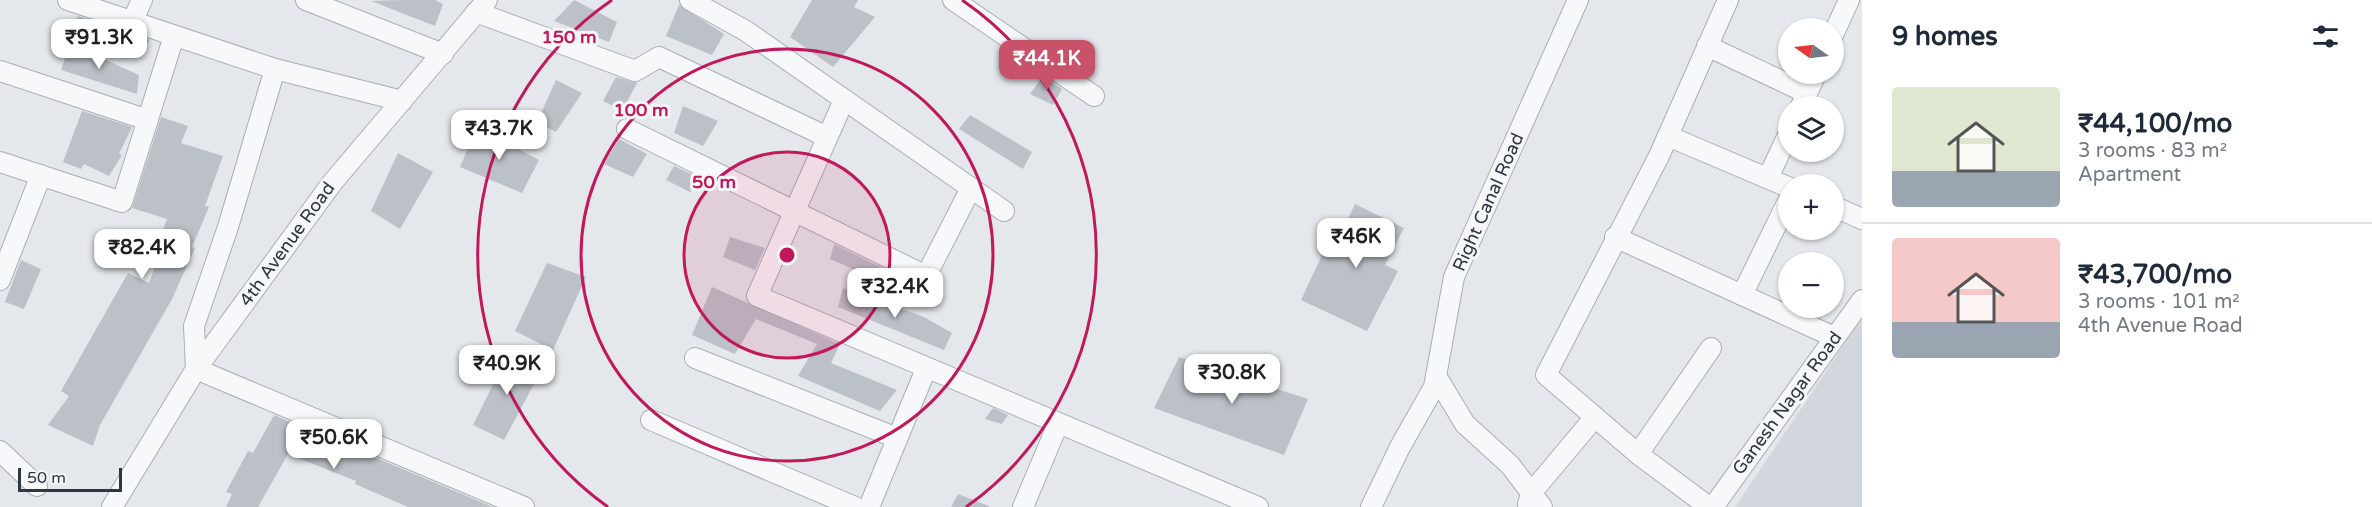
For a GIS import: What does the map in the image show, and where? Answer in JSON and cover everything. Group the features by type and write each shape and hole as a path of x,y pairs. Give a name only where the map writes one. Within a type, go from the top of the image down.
{"street":[{"path":"68,0 275,69 402,101"},
{"path":"132,22 142,0"},
{"path":"306,0 443,54"},
{"path":"692,0 746,31 1004,211"},
{"path":"953,0 1094,96"},
{"name":"Right Canal Road","path":"1371,507 1400,447 1434,387 1454,277 1578,0"},
{"path":"1711,507 1638,454 1546,375 1668,136 1728,0"},
{"path":"1841,18 1849,0"},
{"path":"482,6 635,70 659,57 827,137"},
{"name":"4th Avenue Road","path":"112,507 196,369 332,183 482,6"},
{"path":"0,162 122,202 174,36"},
{"path":"1707,46 1797,96"},
{"path":"275,69 228,227 194,326 196,369 524,507"},
{"path":"0,71 148,120"},
{"path":"844,100 757,296 1258,507"},
{"path":"627,129 926,276 971,188"},
{"path":"1668,136 1778,182"},
{"path":"1768,178 1778,156"},
{"path":"0,280 40,175"},
{"path":"1844,211 1862,219"},
{"path":"1742,295 1778,221"},
{"path":"1615,237 1834,337"},
{"name":"Ganesh Nagar Road","path":"1711,507 1862,300"},
{"path":"1638,454 1711,348"},
{"path":"695,358 897,438"},
{"path":"869,507 926,369"},
{"path":"1436,376 1465,424 1510,465 1534,502 1595,417"},
{"path":"651,420 855,507"},
{"path":"1023,507 1058,424"},
{"path":"0,451 37,486"}],"shaded area":[{"path":"1862,318 1862,507 1735,507"}],"building":[{"path":"435,0 443,4 435,26 371,1"},
{"path":"574,0 617,22 609,42 554,21"},
{"path":"812,0 858,0 854,7 875,17 833,67 790,37"},
{"path":"679,5 724,34 712,55 666,36"},
{"path":"78,16 149,40 143,53 73,32"},
{"path":"70,44 139,75 137,94 61,70"},
{"path":"1043,76 1062,89 1053,105 1030,94"},
{"path":"616,77 637,83 622,111 603,101"},
{"path":"556,80 582,93 556,132 537,122"},
{"path":"683,106 718,121 703,146 674,133"},
{"path":"82,111 132,127 119,154 122,155 109,176 84,164 81,169 63,162"},
{"path":"970,115 1032,152 1023,169 959,129"},
{"path":"161,117 188,126 181,143 223,156 205,206 209,207 192,247 195,248 172,299 100,425 93,446 48,425 69,396 61,391 128,273 149,283 168,232 163,230 167,219 132,208"},
{"path":"477,127 539,160 522,193 460,167"},
{"path":"619,139 647,154 633,177 604,164"},
{"path":"398,153 433,172 400,229 371,211"},
{"path":"674,166 700,178 690,192 666,180"},
{"path":"1355,204 1404,228 1385,265 1398,271 1367,331 1301,300 1329,240 1336,243"},
{"path":"730,237 765,248 755,270 723,257"},
{"path":"834,244 919,286 911,295 830,259"},
{"path":"21,260 41,269 24,309 5,302"},
{"path":"547,263 586,277 553,350 515,331"},
{"path":"712,287 840,344 831,363 897,390 880,411 798,376 817,344 756,319 735,354 692,335"},
{"path":"843,288 924,317 952,333 944,350 838,307"},
{"path":"509,352 542,369 504,440 473,425"},
{"path":"1179,357 1308,399 1284,455 1154,408"},
{"path":"993,408 1008,415 1002,424 985,419"},
{"path":"274,415 493,507 408,507 355,484 356,481 288,454 258,507 226,507 232,494 226,492 248,451 253,453"},
{"path":"958,494 989,506 989,507 951,507"}]}
